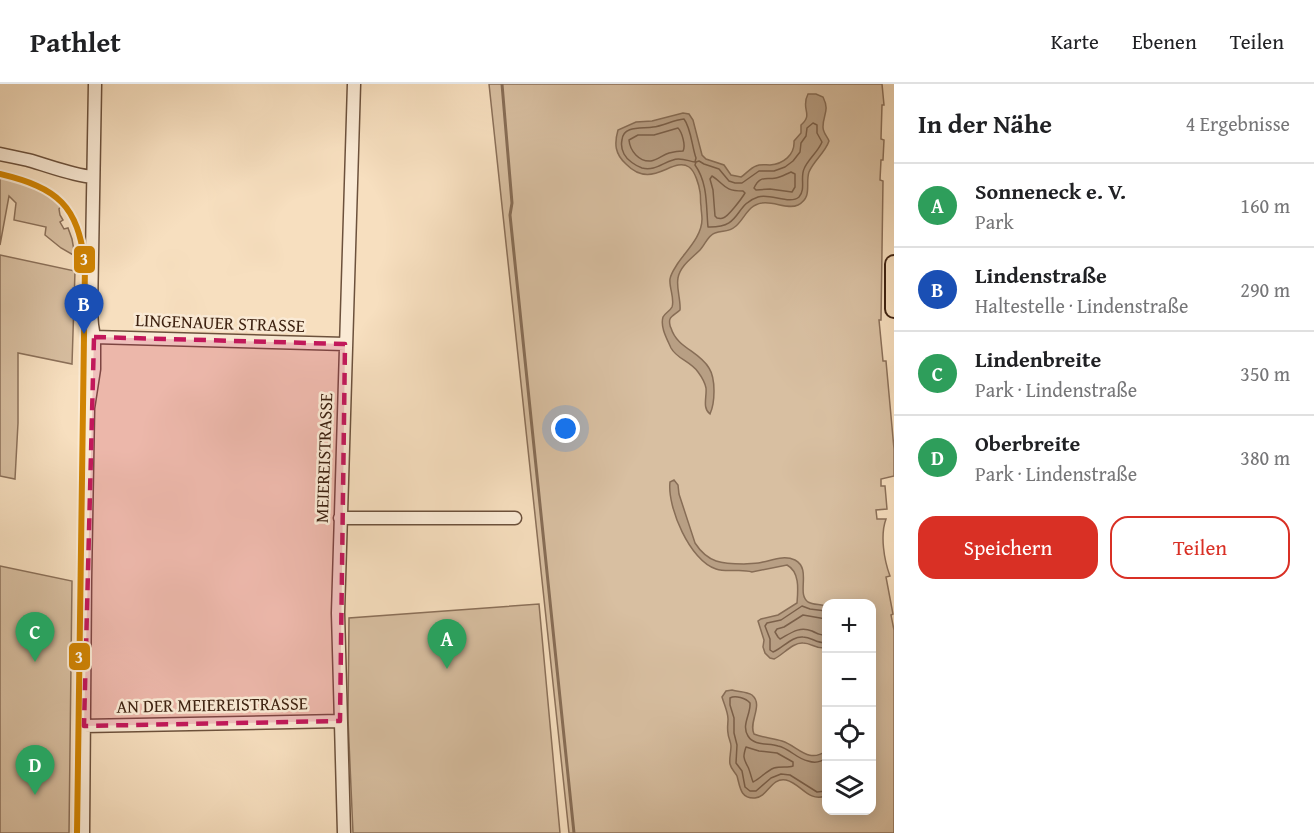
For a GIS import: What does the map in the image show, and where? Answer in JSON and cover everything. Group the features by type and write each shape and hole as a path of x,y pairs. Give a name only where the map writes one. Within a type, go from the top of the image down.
{"main road":[{"path":"894,264 894,309"}],"street":[{"path":"83,833 88,408 94,337 91,312 95,84"},
{"name":"MEIEREISTRASSE","path":"344,833 338,613 354,84"},
{"path":"0,154 93,177"},
{"name":"LINGENAUER STRASSE","path":"94,337 345,344"},
{"path":"340,518 515,518"},
{"name":"AN DER MEIEREISTRASSE","path":"84,726 340,721"}],"highlighted area":[{"path":"94,337 345,344 340,721 84,726"}],"shaded area":[{"path":"489,84 882,84 884,105 882,105 881,139 884,140 880,180 883,181 881,320 879,320 883,361 886,361 894,449 894,476 881,479 881,486 885,486 887,509 876,510 877,519 886,519 883,548 890,576 886,577 894,630 894,833 569,833"},
{"path":"0,176 34,186 48,194 61,206 59,209 63,220 60,222 64,229 68,228 75,256 45,235 46,227 14,220 16,203 9,196 0,245"},
{"path":"0,255 75,271 72,364 18,353 15,479 0,476"},
{"path":"0,566 72,581 69,833 0,833"},
{"path":"539,604 560,833 353,833 348,719 349,618"}],"water":[{"path":"808,94 823,97 826,109 823,129 829,141 809,172 808,190 803,202 794,206 762,203 753,206 733,228 710,236 679,274 680,310 671,318 670,325 678,340 700,357 709,368 714,391 710,414 706,409 706,388 703,380 695,368 680,358 671,348 662,325 663,317 673,304 671,275 700,231 702,217 698,182 691,169 682,165 653,174 635,171 622,160 618,153 616,140 618,130 636,122 652,121 683,113 689,114 693,120 702,155 706,159 724,165 731,175 741,177 754,167 779,163 787,158 792,151 794,141 801,133 801,125 806,118 805,104"},
{"path":"674,480 678,485 695,543 705,555 729,564 758,563 787,558 800,564 803,569 805,598 810,603 822,605 822,648 799,643 774,659 765,653 764,640 758,621 778,615 797,603 797,582 794,572 787,565 752,572 721,570 706,564 697,556 682,532 672,505 670,482"},
{"path":"726,691 745,692 755,699 757,704 753,724 754,734 788,743 808,755 822,754 822,797 809,795 786,780 777,781 759,797 750,798 744,794 730,764 728,716 722,697"}],"waterway":[{"path":"502,84 512,203 510,215 574,833"}],"transit line":[{"name":"3","path":"0,174 37,186 62,202 77,227 85,265 77,833"}],"place":[{"name":"Lindenstraße","path":"84,334"},
{"name":"Lindenbreite","path":"35,662"},
{"name":"Sonneneck e. V.","path":"447,669"},
{"name":"Oberbreite","path":"35,795"}]}
